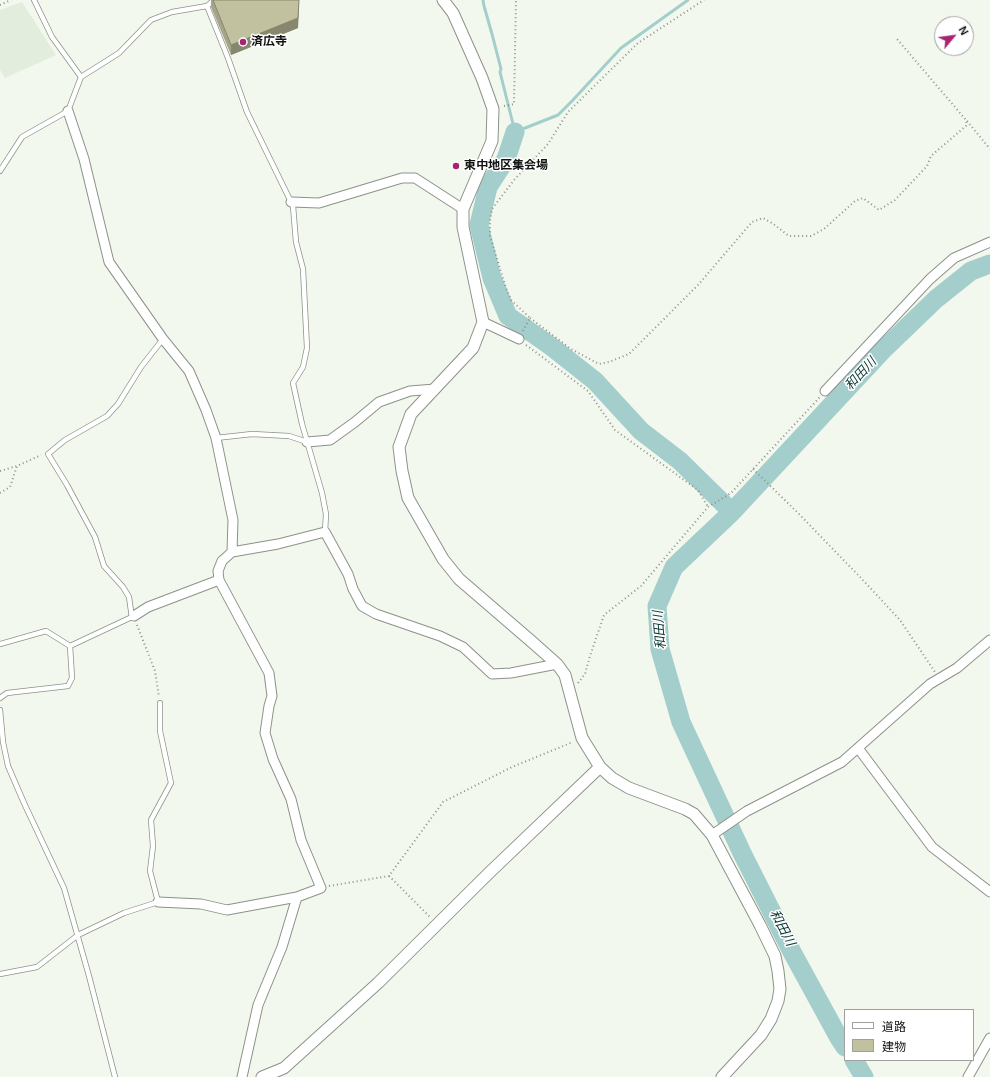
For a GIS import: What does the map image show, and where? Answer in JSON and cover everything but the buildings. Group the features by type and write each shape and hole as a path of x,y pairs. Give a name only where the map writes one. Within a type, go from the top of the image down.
{"street":[{"path":"443,0 453,13 482,78 493,109 492,141 463,209 463,226 483,322 473,348 411,414 399,446 402,471 408,498 443,559 459,579 532,641 557,664 565,675 582,738 600,768 612,778 630,788 685,809 694,814 716,833 775,956 780,989 778,1001 771,1019 761,1035 722,1077"},
{"path":"68,112 84,159 109,262 163,339 189,371 206,410 216,438 233,520 232,552"},
{"path":"291,202 319,203 402,178 415,178 463,209"},
{"path":"825,391 930,279 954,258 990,242"},
{"path":"483,322 519,339"},
{"path":"307,442 330,440 379,402 410,391 435,389"},
{"path":"158,902 201,904 227,910 297,897 321,888 301,840 291,799 273,759 265,733 272,696 269,673 219,580 218,571 222,561 232,552 278,544 325,532 348,574 353,589 362,606 376,614 440,636 463,647 492,674 511,673 557,664"},
{"path":"133,617 148,607 219,580"},
{"path":"716,833 747,811 842,762 930,684 958,668 990,640"},
{"path":"858,748 932,847 990,892"},
{"path":"262,1077 284,1068 378,983 600,768"},
{"path":"242,1077 258,1005 282,947 297,897"},
{"path":"968,1077 990,1038"}],"lane":[{"path":"34,0 52,37 81,78"},
{"path":"0,171 22,137 68,112 81,78 120,53 151,20 172,12 207,6 214,0"},
{"path":"207,6 228,58 247,112 293,206 296,242 303,269 307,348 303,367 293,383 307,442 322,493 326,514 325,532"},
{"path":"70,646 133,617 129,597 123,587 104,566 95,537 67,485 48,454 65,440 107,416 118,404 141,367 163,339"},
{"path":"216,438 252,434 288,436 307,442"},
{"path":"0,644 46,631 70,646"},
{"path":"0,698 7,693 68,686 72,678 70,646"},
{"path":"0,974 37,966 78,936 124,913 158,902 150,871 153,846 151,820 171,783 160,731 160,703"},
{"path":"0,710 3,742 8,766 64,888 115,1077"}],"path":[{"path":"0,5 11,0"},
{"path":"493,109 514,104 516,0"},
{"path":"704,0 638,43 578,101 568,112 548,144 514,180 492,209 490,236 511,300 530,318 571,349 599,364 609,362 629,354 698,285 752,222 763,218 789,236 806,237 824,229 855,201 863,198 879,210 894,200 927,166 932,156 967,125 966,120"},
{"path":"897,39 990,148"},
{"path":"530,318 519,339 588,391 615,430 698,490 708,507"},
{"path":"570,694 585,674 604,615 641,586 708,507 731,493 825,391"},
{"path":"0,471 17,466 39,455 48,454"},
{"path":"0,493 10,487 17,466"},
{"path":"753,469 798,513 900,620 940,679"},
{"path":"133,617 155,671 160,703"},
{"path":"321,888 389,876 443,802 512,767 582,738"},
{"path":"389,876 437,925"}],"shaded area":[{"path":"22,2 56,55 5,78 0,70 0,10"}],"waterway":[{"path":"483,0 501,69 500,72 515,132 558,115 621,48 688,0"},
{"path":"515,132 506,159 488,187 479,225 492,278 508,316 552,347 595,381 641,431 680,461 732,512"},
{"name":"和田川","path":"844,1046 792,952 742,853 681,722 660,649 657,606 674,567 732,512 882,351 936,299 971,271 990,264"},
{"name":"和田川","path":"855,1061 864,1077"}],"place":[{"name":"済広寺","path":"243,42"},
{"name":"東中地区集会場","path":"456,166"}]}
